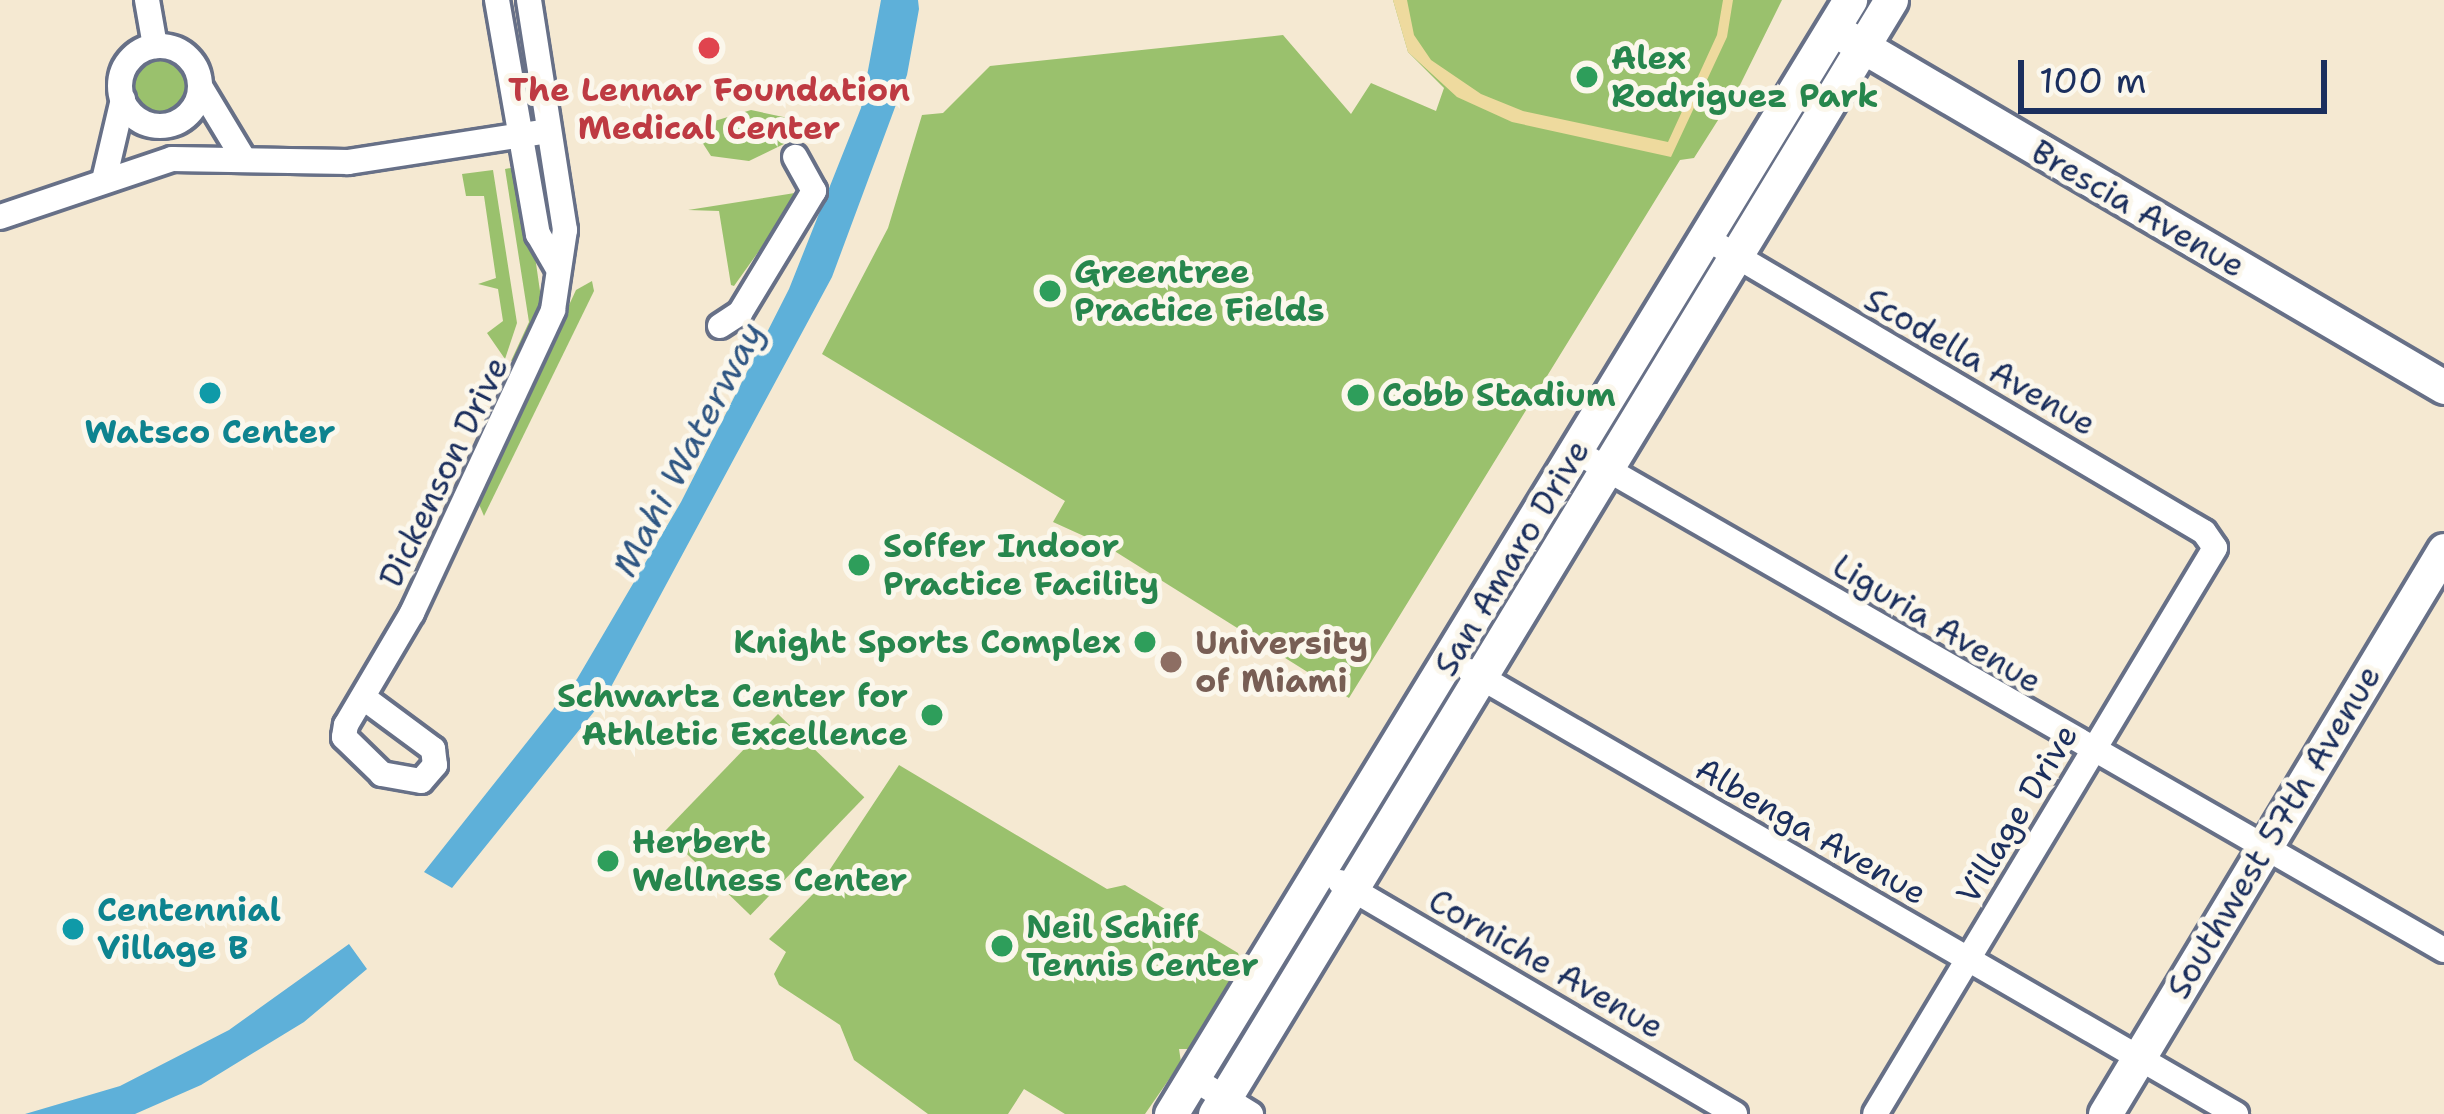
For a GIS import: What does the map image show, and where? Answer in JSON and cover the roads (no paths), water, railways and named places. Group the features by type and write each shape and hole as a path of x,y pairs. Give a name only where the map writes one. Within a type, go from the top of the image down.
{"street":[{"path":"147,0 154,46"},
{"path":"497,0 538,234 556,265"},
{"name":"Dickenson Drive","path":"364,698 542,344 565,230 529,0"},
{"name":"San Amaro Drive","path":"1172,1114 1450,660 1736,256 1891,0"},
{"name":"San Amaro Drive","path":"1230,1109 1480,677 1706,238 1842,14"},
{"name":"Brescia Avenue","path":"1842,14 1863,47 2444,387"},
{"path":"105,176 123,99 124,68 154,46 183,53 242,155"},
{"path":"123,99 140,120 166,125 190,113 201,88"},
{"path":"0,217 105,176 172,158 242,155 348,162 549,131"},
{"path":"720,326 740,313 814,191 795,157"},
{"name":"Scodella Avenue","path":"1706,238 2204,532 2215,548"},
{"name":"Liguria Avenue","path":"1592,461 2091,754 2444,950"},
{"name":"Village Drive","path":"1875,1114 2215,548"},
{"name":"Southwest 57th Avenue","path":"2105,1114 2444,550"},
{"name":"Albenga Avenue","path":"1450,660 2236,1114"},
{"name":"Corniche Avenue","path":"1323,871 1736,1114"},
{"path":"1194,1079 1230,1109"}],"water":[{"name":"Mahi Waterway","path":"881,0 918,0 919,9 907,75 832,277 605,698 452,888 424,872 577,679 681,502 789,289 861,108"},
{"path":"349,944 367,969 304,1022 201,1085 135,1114 25,1114 120,1086 229,1030"}],"place":[{"name":"The Lennar Foundation Medical Center","path":"709,48"},
{"name":"Alex Rodriguez Park","path":"1587,77"},
{"name":"Greentree Practice Fields","path":"1050,291"},
{"name":"Watsco Center","path":"210,393"},
{"name":"Cobb Stadium","path":"1358,395"},
{"name":"Soffer Indoor Practice Facility","path":"859,565"},
{"name":"Knight Sports Complex","path":"1145,642"},
{"name":"University of Miami","path":"1171,662"},
{"name":"Schwartz Center for Athletic Excellence","path":"932,715"},
{"name":"Herbert Wellness Center","path":"608,861"},
{"name":"Centennial Village B","path":"73,929"},
{"name":"Neil Schiff Tennis Center","path":"1002,946"}]}
